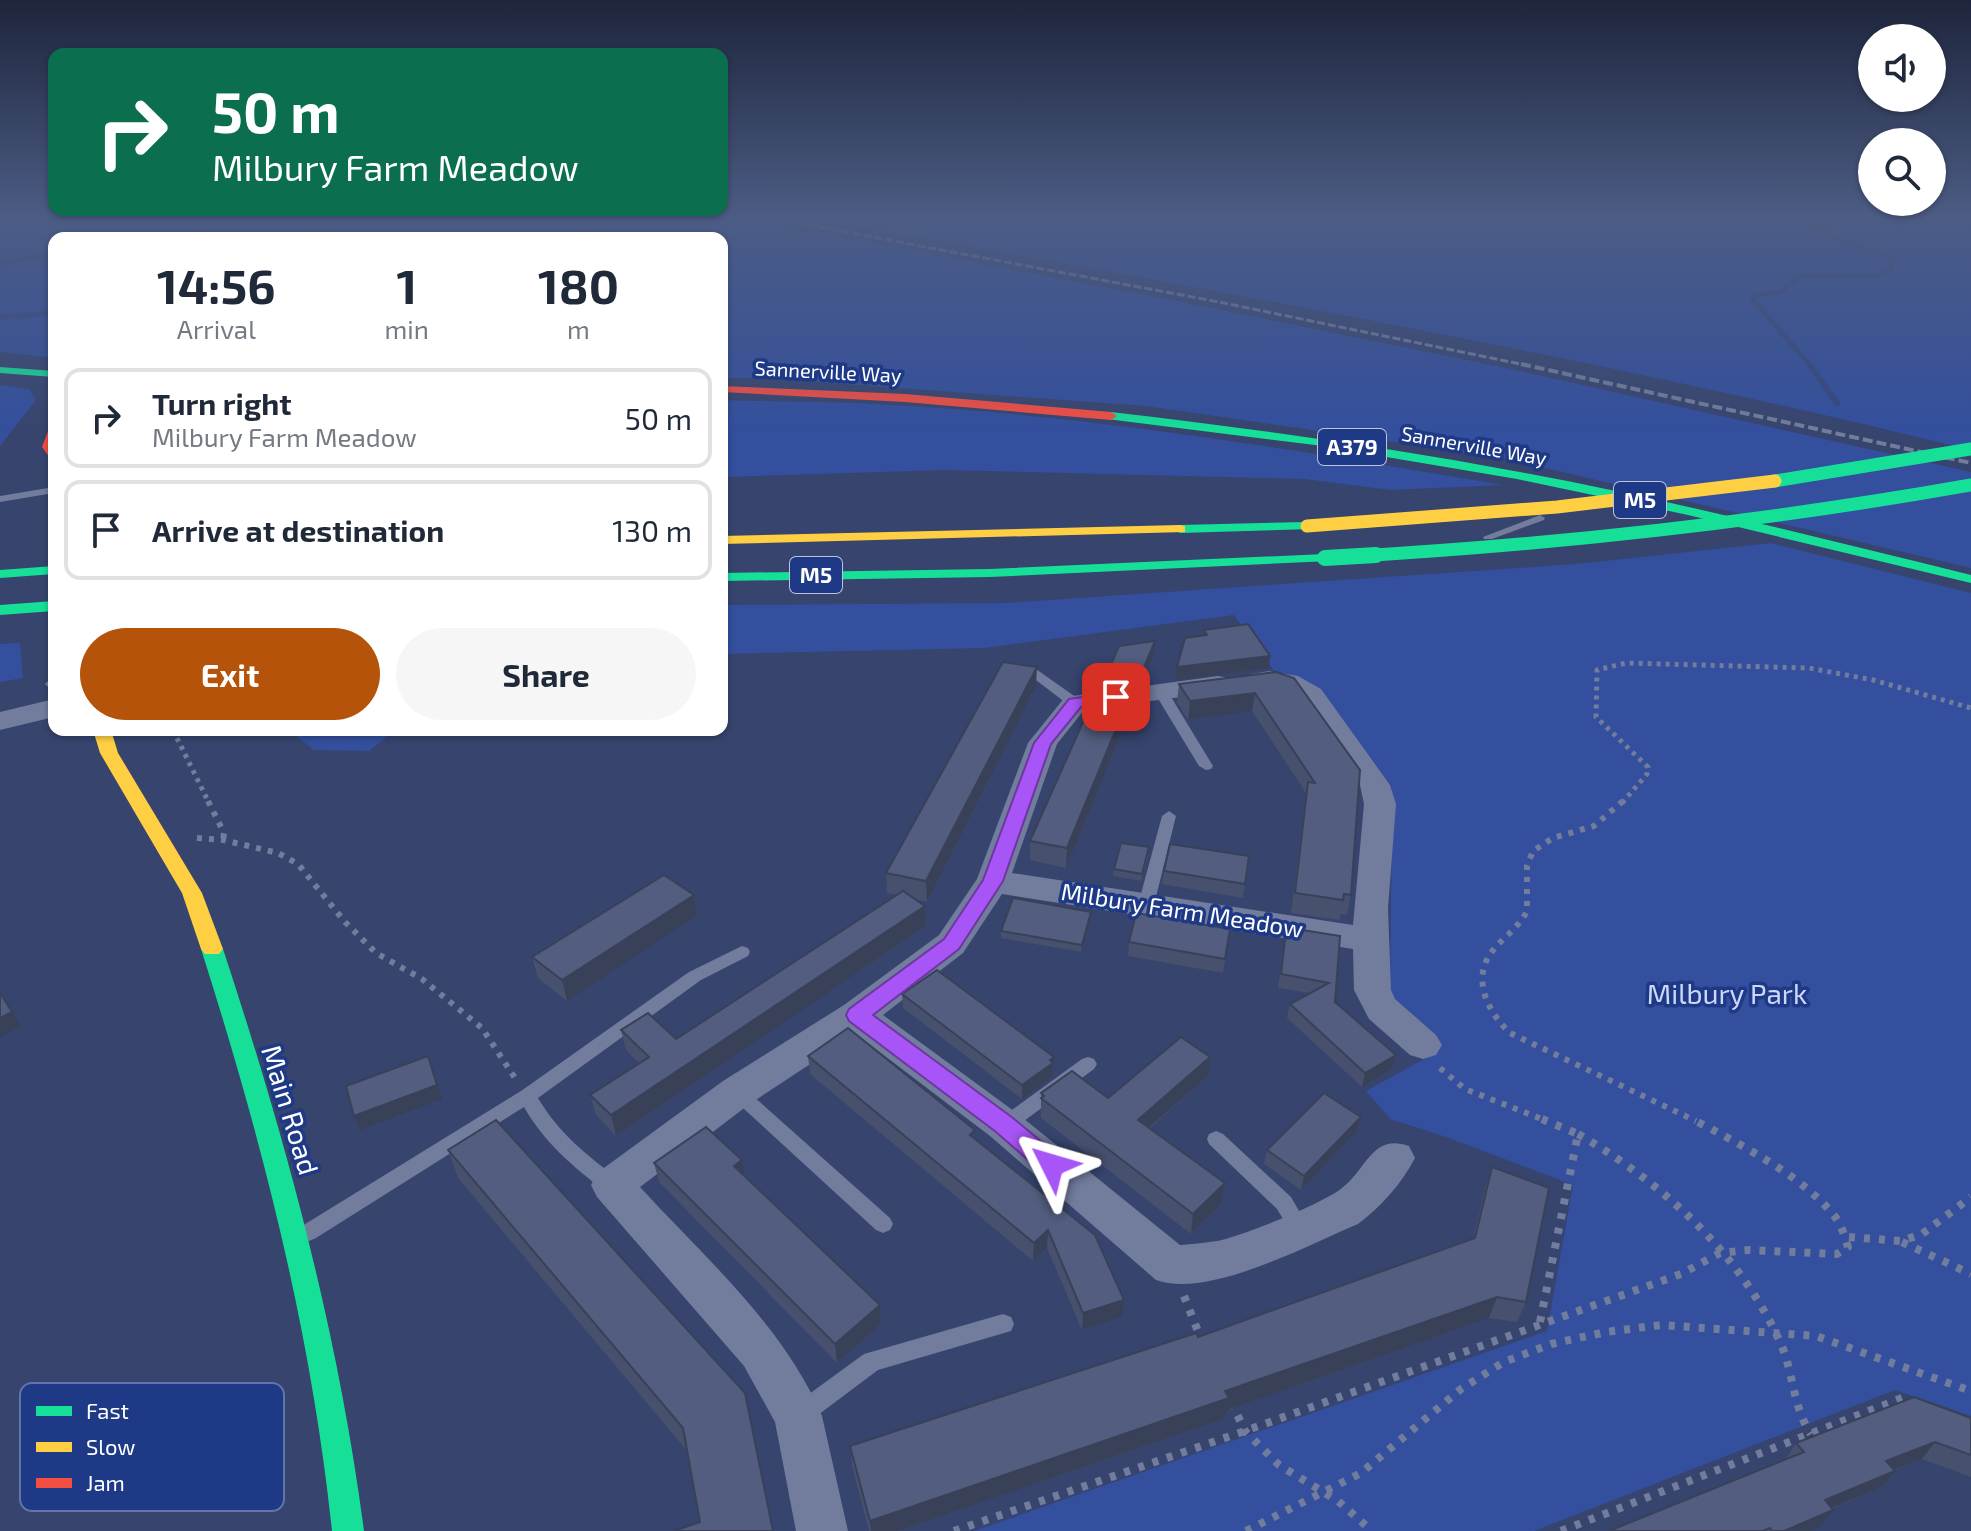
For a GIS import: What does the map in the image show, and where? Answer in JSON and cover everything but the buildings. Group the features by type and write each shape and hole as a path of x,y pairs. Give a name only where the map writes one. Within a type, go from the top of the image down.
{"main road":[{"path":"0,370 48,374"},
{"name":"Sannerville Way","path":"728,389 945,400 1148,419 1436,461 1604,494 1971,579"},
{"name":"M5","path":"728,540 1307,526 1494,515 1801,478 1971,449"},
{"name":"M5","path":"728,577 990,573 1462,551 1663,532 1857,505 1971,485"},
{"path":"0,574 48,570"},
{"path":"0,610 48,606"},
{"name":"Main Road","path":"104,736 109,753 192,893 213,952 299,1239 341,1458 348,1531"}],"street":[{"path":"822,1531 798,1416 760,1351 612,1185 737,1092 857,1015 951,944 993,881 1043,743 1075,703 1276,678 1303,688 1311,695 1375,785 1380,804 1371,940 1372,991 1376,1003 1423,1045"},
{"path":"0,721 48,709"},
{"name":"Milbury Farm Meadow","path":"993,881 1371,940"},
{"path":"857,1015 1004,1125 1172,1266 1221,1260 1343,1211 1360,1199 1394,1158"}],"lane":[{"path":"0,499 48,491"},
{"path":"1487,538 1604,494"},
{"path":"1033,671 1075,703"},
{"path":"1161,692 1206,766"},
{"path":"1146,905 1169,816"},
{"path":"299,1239 527,1096 695,976 742,952"},
{"path":"1004,1125 1088,1064"},
{"path":"737,1092 883,1224"},
{"path":"527,1096 544,1126 575,1158 612,1185"},
{"path":"1216,1139 1284,1203 1299,1228"},
{"path":"798,1416 872,1361 1003,1324"}],"path":[{"path":"954,1531 1245,1431 1681,1274 1720,1253 1749,1250 1837,1254 1848,1247 1849,1237 1837,1217 1777,1167 1708,1128 1510,1033 1495,1020 1484,999 1483,975 1488,956 1526,913 1529,897 1526,867 1533,851 1547,840 1596,825 1647,774 1648,767 1644,762 1596,717 1597,670 1626,663 1809,668 1873,680 1971,708"},
{"path":"176,736 224,833 223,840"},
{"path":"161,840 189,837 223,840 278,853 298,864 345,922 376,953 422,979 482,1028 527,1096"},
{"path":"1423,1045 1423,1053 1465,1089 1578,1134 1650,1180 1720,1253 1745,1285 1774,1331 1791,1378 1798,1418 1811,1434"},
{"path":"1540,1323 1578,1134"},
{"path":"1901,1241 1922,1234 1971,1197"},
{"path":"1849,1237 1901,1241 1971,1274"},
{"path":"1172,1266 1207,1350"},
{"path":"1246,1531 1361,1473 1461,1389 1504,1362 1551,1344 1606,1332 1661,1325 1816,1336 1971,1391"},
{"path":"1225,1389 1245,1431 1279,1465 1338,1501 1372,1531"},
{"path":"1561,1531 1902,1398 1927,1407"}],"green space":[{"path":"0,288 48,288 48,357 0,352"},
{"path":"728,288 1110,288 1511,369 1971,472 1971,568 1503,458 1146,406 728,378"},
{"path":"1203,288 1971,288 1971,450 1682,383"},
{"path":"0,385 29,389 36,400 0,446"},
{"path":"728,400 835,402 1032,416 1269,447 1504,485 1391,490 1304,479 945,470 728,477"},
{"name":"Milbury Park","path":"1771,543 1971,593 1971,1416 1895,1390 1534,1531 974,1531 1547,1331 1573,1185 1390,1119 1366,1091 1435,1053 1390,1001 1392,790 1316,686 1273,670 1234,615 984,648 728,654 728,605 1004,603 1576,564"},
{"path":"20,643 23,678 0,682 0,644"},
{"path":"296,736 388,736 369,751 314,750"}],"waterway":[{"path":"1784,288 1780,292 1753,296 1753,300 1811,366"},
{"path":"0,317 48,313"},
{"path":"1809,364 1837,403"}],"railway":[{"path":"1147,288 1530,366"},
{"path":"1521,364 1971,463"}],"traffic: fast":[{"path":"0,370 48,374"},
{"path":"1111,416 1315,442 1517,475 1688,511 1971,579"},
{"path":"1775,481 1971,449"},
{"path":"1325,558 1487,548 1730,523 1971,485"},
{"path":"1180,529 1307,526"},
{"path":"728,577 990,573 1325,558"},
{"path":"0,574 48,570"},
{"path":"0,610 48,606"},
{"path":"212,949 257,1092 296,1236 328,1383 348,1531"}],"traffic: slow":[{"path":"1307,526 1557,507 1775,481"},
{"path":"728,540 1180,529"},
{"path":"104,736 109,753 192,893 212,949"}],"traffic: jam":[{"path":"728,389 905,398 1111,416"}],"route":[{"path":"1052,1165 1004,1125 857,1015 951,944 993,881 1043,743 1075,703 1116,697"}]}
